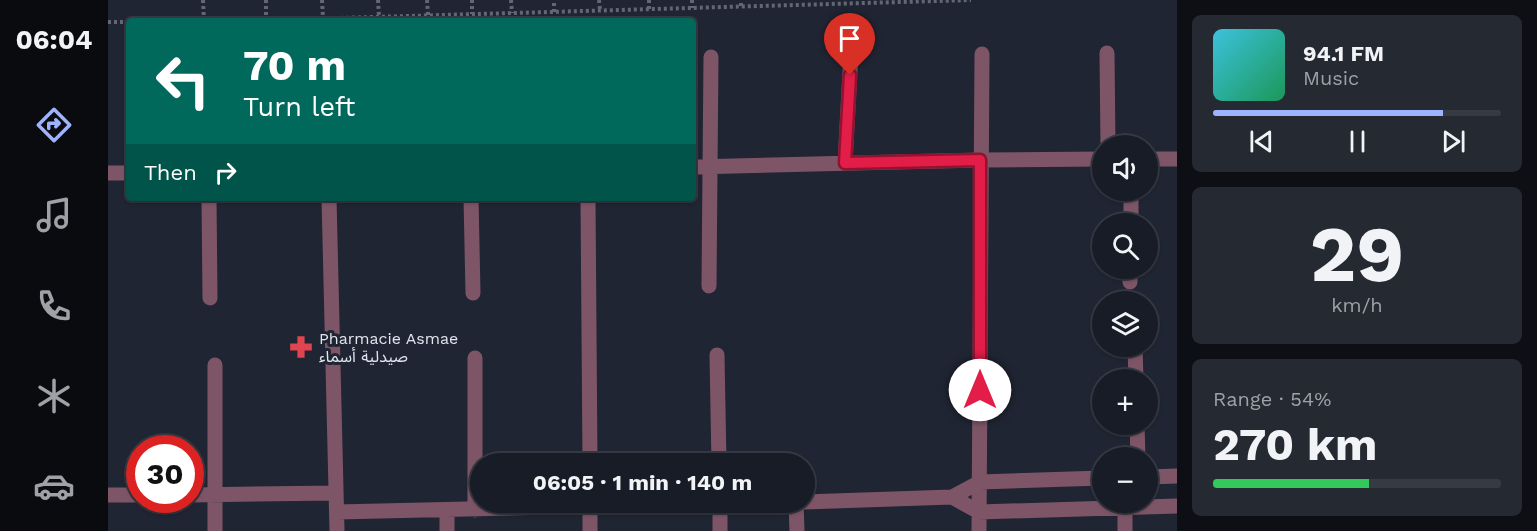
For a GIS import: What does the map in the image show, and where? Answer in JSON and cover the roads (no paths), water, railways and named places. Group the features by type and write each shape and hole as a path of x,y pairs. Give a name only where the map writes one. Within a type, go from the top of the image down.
{"street":[{"path":"845,163 851,53"},
{"path":"1107,53 1108,135"},
{"path":"979,531 982,54"},
{"path":"709,286 711,57"},
{"path":"696,167 1092,159"},
{"path":"1158,159 1177,159"},
{"path":"108,173 126,173"},
{"path":"209,201 210,298"},
{"path":"329,201 337,531"},
{"path":"471,201 472,292"},
{"path":"588,201 590,453"},
{"path":"717,356 719,453"},
{"path":"475,358 475,453"},
{"path":"215,365 215,531"},
{"path":"1158,477 1177,476"},
{"path":"815,502 952,497 980,482 1092,478"},
{"path":"204,495 336,493"},
{"path":"108,495 126,495"},
{"path":"952,497 979,512 1092,507"},
{"path":"1158,506 1177,506"},
{"path":"337,512 470,510"},
{"path":"447,511 447,531"},
{"path":"590,513 590,531"},
{"path":"720,513 720,531"},
{"path":"796,513 796,531"},
{"path":"1125,513 1125,531"}],"place":[{"name":"Pharmacie Asmae صيدلية أسماء","path":"301,347"}]}
